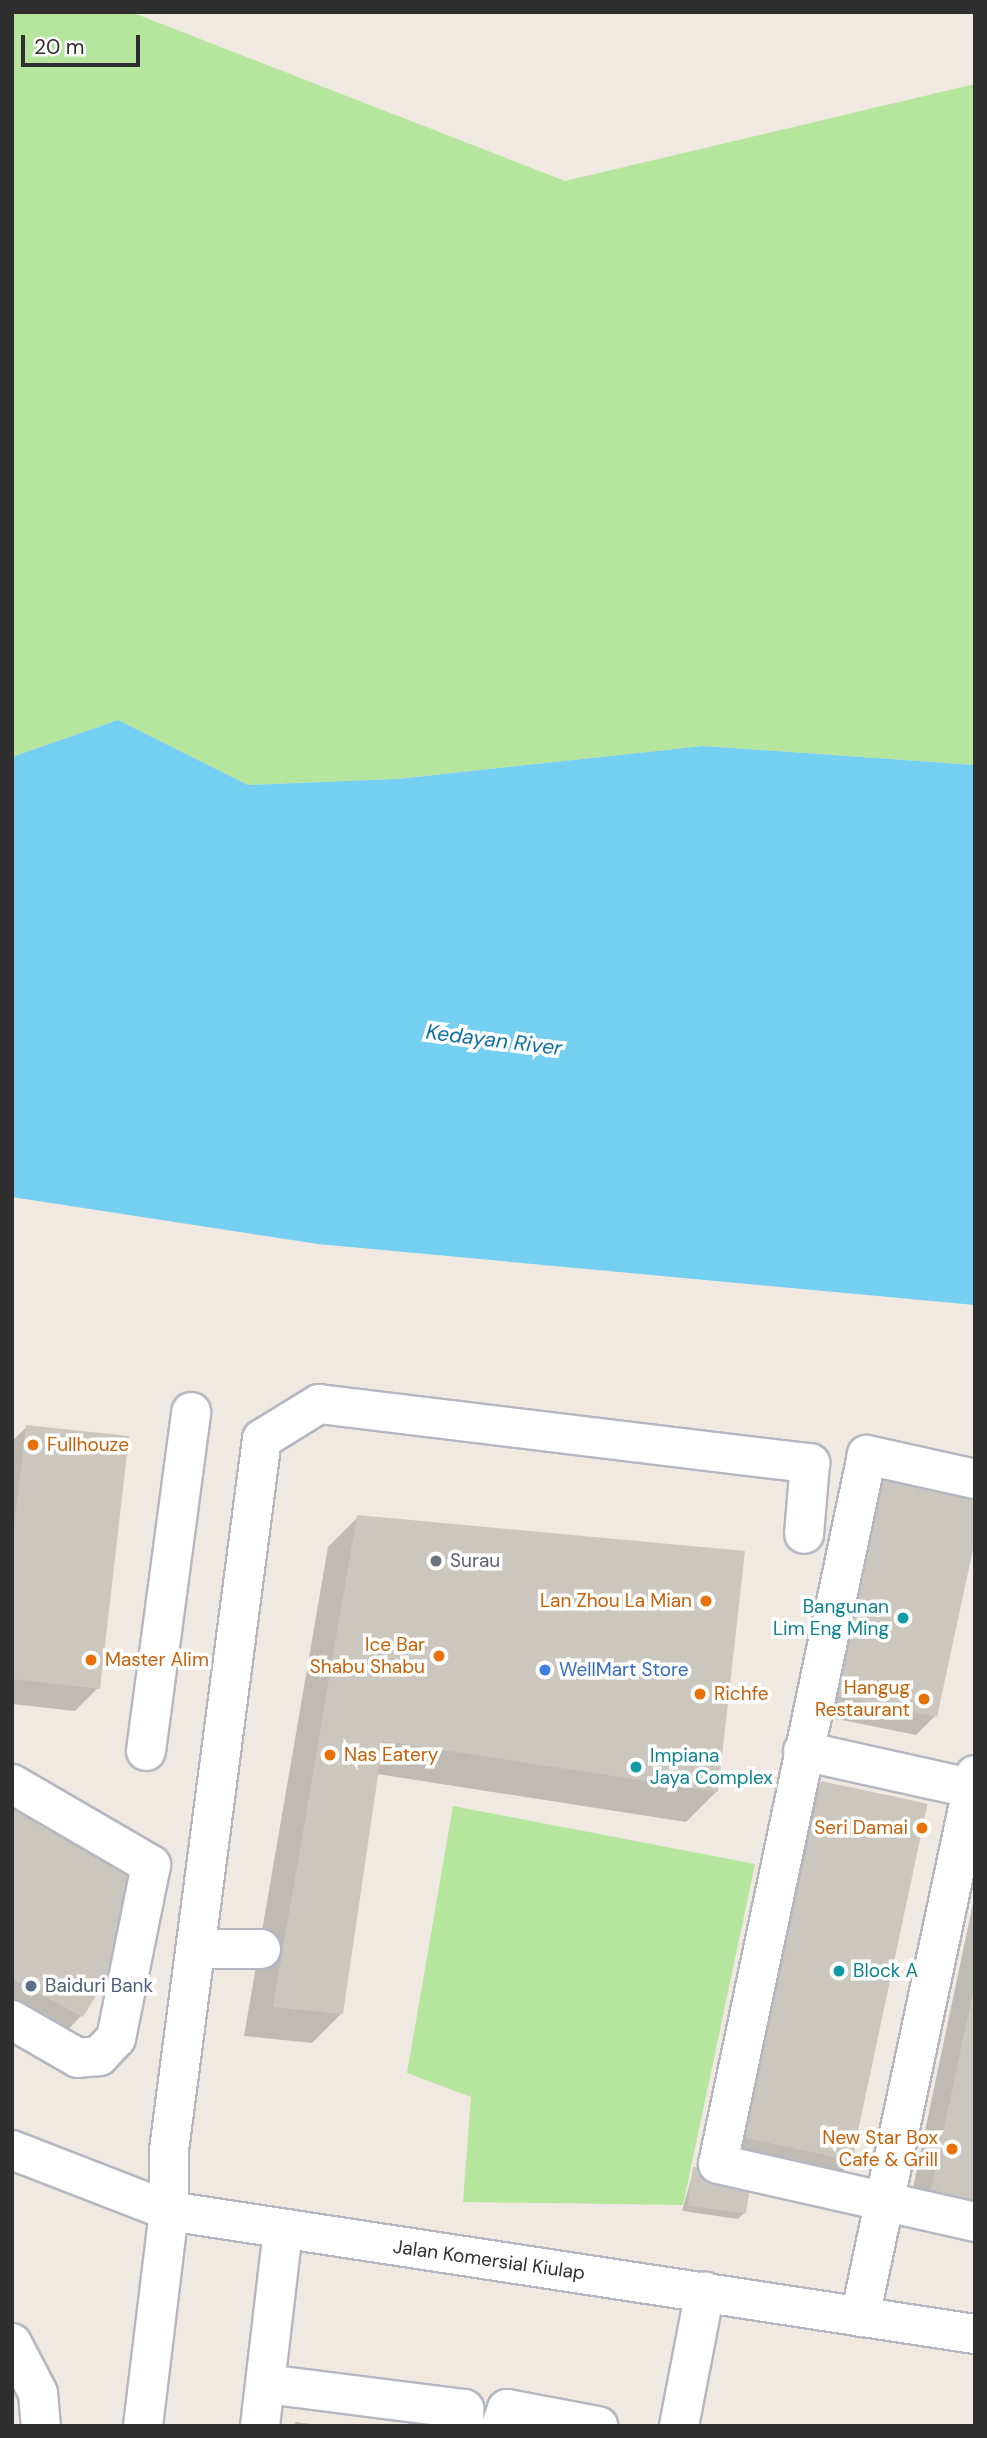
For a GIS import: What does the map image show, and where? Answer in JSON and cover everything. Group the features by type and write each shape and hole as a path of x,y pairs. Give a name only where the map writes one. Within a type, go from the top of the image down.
{"street":[{"path":"143,2426 169,2211 169,2150 262,1439 319,1404 810,1463 804,1534"},
{"path":"146,1751 191,1412"},
{"path":"975,1479 867,1455 718,2164 975,2222"},
{"path":"803,1751 974,1784 860,2317"},
{"path":"12,1784 150,1865 204,1878"},
{"path":"12,2020 78,2058 99,2056 116,2038 150,1865"},
{"path":"196,1949 261,1949"},
{"name":"Jalan Komersial Kiulap","path":"12,2150 169,2211 975,2334"},
{"path":"260,2426 283,2230"},
{"path":"679,2426 705,2291"},
{"path":"12,2343 38,2393 41,2426"},
{"path":"266,2384 464,2409 465,2426"},
{"path":"501,2426 508,2409 598,2426"}],"green space":[{"path":"12,12 131,12 565,181 975,84 975,765 703,746 397,779 248,785 118,720 12,757"},
{"path":"453,1806 755,1864 683,2205 463,2202 471,2097 407,2073"}],"water":[{"name":"Kedayan River","path":"118,720 248,785 397,779 703,746 975,765 975,1305 318,1244 12,1197 12,757"}],"building":[{"path":"26,1425 129,1436 100,1689 12,1679 12,1545"},
{"name":"Bangunan Lim Eng Ming","path":"877,1479 975,1500 975,1540 937,1717 830,1695"},
{"name":"Impiana Jaya Complex","path":"357,1515 745,1551 718,1792 383,1741 343,2014 273,2007"},
{"name":"Block A","path":"821,1781 928,1804 852,2161 745,2138"},
{"path":"12,1802 135,1876 121,1955 83,2017 12,1979"},
{"path":"975,1983 975,2207 929,2198"},
{"path":"693,2167 751,2175 746,2214 688,2206"}],"place":[{"name":"Fullhouze","path":"33,1445"},
{"name":"Surau","path":"436,1561"},
{"name":"Lan Zhou La Mian","path":"706,1601"},
{"name":"Bangunan Lim Eng Ming","path":"903,1618"},
{"name":"Ice Bar Shabu Shabu","path":"439,1656"},
{"name":"Master Alim","path":"91,1660"},
{"name":"WellMart Store","path":"545,1670"},
{"name":"Richfe","path":"700,1694"},
{"name":"Hangug Restaurant","path":"924,1699"},
{"name":"Nas Eatery","path":"330,1755"},
{"name":"Impiana Jaya Complex","path":"636,1767"},
{"name":"Seri Damai","path":"922,1828"},
{"name":"Block A","path":"839,1971"},
{"name":"Baiduri Bank","path":"31,1986"},
{"name":"New Star Box Cafe & Grill","path":"952,2149"}]}
